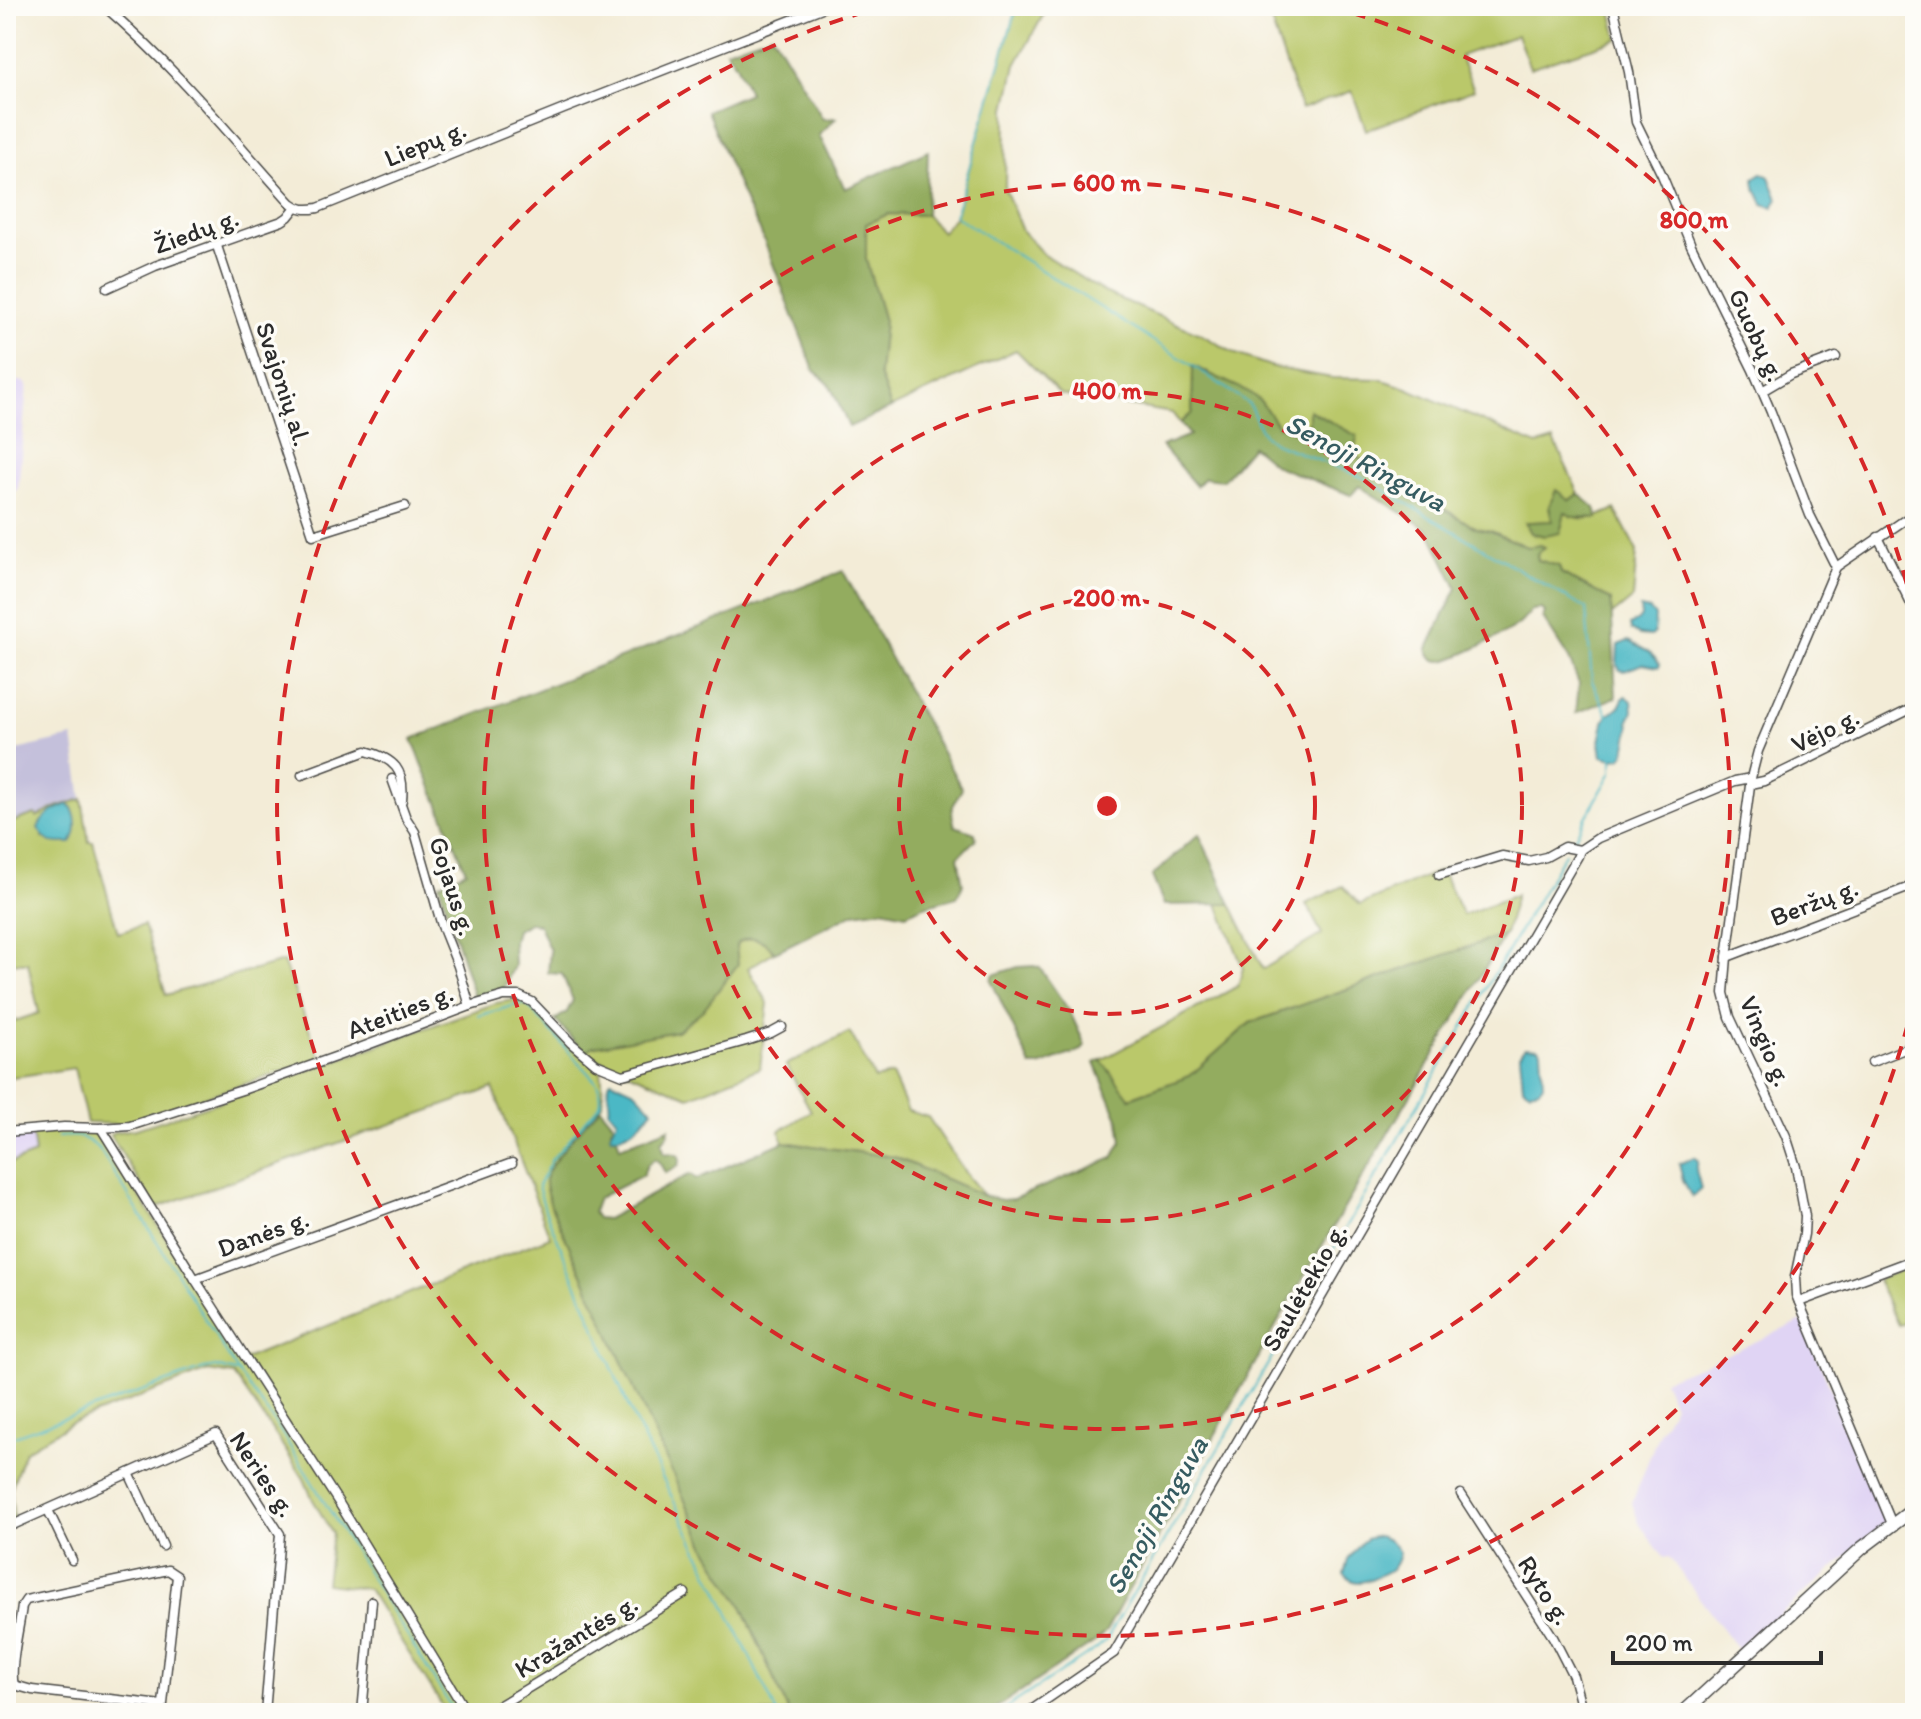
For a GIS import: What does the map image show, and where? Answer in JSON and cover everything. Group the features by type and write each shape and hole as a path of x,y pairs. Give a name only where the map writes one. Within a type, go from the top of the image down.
{"main road":[{"path":"1683,1713 1842,1565 1915,1508"}],"street":[{"path":"104,6 188,86 296,207"},
{"name":"Liepų g.","path":"296,207 306,210 318,208 827,6"},
{"name":"Guobų g.","path":"1613,6 1629,72 1636,122 1762,391 1810,515 1836,567"},
{"name":"Žiedų g.","path":"107,288 155,266 282,221 296,207"},
{"name":"Svajonių al.","path":"217,246 313,535 405,506"},
{"path":"1762,391 1791,374 1836,357"},
{"path":"1836,567 1915,513"},
{"path":"1878,537 1915,612"},
{"name":"Vingio g.","path":"1836,567 1758,751 1751,781 1724,993 1730,1017 1786,1136 1799,1182 1805,1216 1795,1277 1799,1302 1892,1524"},
{"name":"Vėjo g.","path":"1439,875 1502,856 1529,861 1546,857 1564,847 1580,850 1598,838 1735,781 1764,781 1915,707"},
{"path":"302,775 366,751 393,762 402,778 402,805"},
{"name":"Gojaus g.","path":"392,779 406,818 415,832 442,926 470,1006"},
{"name":"Saulėtekio g.","path":"1027,1713 1114,1653 1580,850"},
{"name":"Beržų g.","path":"1727,957 1915,885"},
{"name":"Ateities g.","path":"6,1132 130,1126 504,996 527,998 596,1064 623,1075 746,1041 782,1027"},
{"path":"1872,1062 1915,1045"},
{"name":"Danės g.","path":"101,1128 195,1279 512,1163"},
{"path":"1799,1302 1915,1259"},
{"path":"195,1279 339,1503 467,1713"},
{"name":"Neries g.","path":"6,1528 216,1434 280,1534 265,1713"},
{"path":"129,1473 163,1546"},
{"name":"Ryto g.","path":"1461,1494 1553,1637 1573,1676 1583,1713"},
{"path":"48,1510 72,1560"},
{"path":"168,1570 173,1572 177,1576 162,1709 14,1685 13,1669 22,1606 26,1600 168,1570"},
{"name":"Kražantės g.","path":"487,1713 685,1593"},
{"path":"362,1713 372,1601"}],"shaded area":[{"path":"6,381 22,381 27,385 18,490 6,496"},
{"path":"73,737 82,799 36,818 35,815 6,824 6,740 8,749 12,751"},
{"path":"32,1132 35,1154 6,1165 6,1135"},
{"path":"1802,1321 1887,1522 1738,1650 1669,1557 1664,1558 1639,1523 1632,1503 1660,1430 1674,1405 1663,1380"}],"green space":[{"path":"1017,6 1048,6 1016,65 1006,108 1005,189 1022,231 1043,254 1104,292 1200,334 1236,354 1276,368 1332,378 1380,379 1537,445 1554,440 1579,494 1552,522 1526,522 1562,526 1565,512 1584,518 1615,509 1637,551 1633,598 1611,616 1610,600 1561,573 1558,566 1537,560 1537,554 1530,550 1500,535 1476,528 1354,455 1310,410 1309,437 1278,426 1261,402 1194,366 1192,414 1180,423 1172,413 1060,394 1016,350 891,408 879,374 884,321 866,260 866,224 888,214 926,215 942,232 955,216"},
{"path":"1275,6 1610,6 1618,39 1530,68 1517,35 1460,56 1474,90 1366,130 1352,91 1301,109 1267,9"},
{"path":"772,34 823,119 836,118 819,135 845,189 928,151 926,215 888,214 866,224 866,260 884,321 879,374 891,408 849,427 830,385 814,370 759,228 707,111 749,93 726,50"},
{"path":"1193,366 1249,392 1261,402 1278,426 1309,436 1309,410 1357,436 1354,455 1476,528 1491,531 1527,547 1541,545 1545,548 1537,554 1538,560 1559,566 1561,573 1611,600 1616,697 1576,713 1579,684 1569,659 1543,618 1545,612 1542,609 1532,610 1518,625 1468,652 1441,661 1432,658 1427,650 1457,588 1429,530 1359,486 1351,495 1276,466 1252,446 1223,480 1204,478 1196,486 1162,446 1190,435 1180,423 1192,413"},
{"path":"1556,490 1570,500 1579,494 1595,508 1598,518 1572,517 1565,512 1560,533 1545,536 1531,533 1525,522 1552,521 1549,506"},
{"path":"843,571 962,789 953,807 953,820 955,826 975,833 976,839 958,857 963,885 957,897 906,914 882,909 854,913 775,952 757,939 741,941 736,945 738,964 703,1010 677,1031 591,1047 585,1053 555,1020 567,1012 573,1000 562,974 548,973 550,951 539,925 531,922 516,930 514,966 503,990 475,1000 439,884 466,871 412,739"},
{"path":"82,799 89,842 93,842 118,933 144,925 166,995 283,962 321,1059 121,1124 87,1123 74,1068 6,1078 6,1024 39,1013 28,963 6,962 6,824 35,814 37,817","holes":["72,808 75,830 70,843 42,837 54,811"]},
{"path":"1199,834 1231,904 1164,905 1152,876"},
{"path":"1441,870 1463,915 1516,895 1505,934 1250,1023 1190,1076 1129,1098 1101,1060 1238,986 1243,968 1218,904 1231,904 1263,969 1322,934 1306,904 1343,886 1360,905"},
{"path":"1505,934 1288,1304 1106,1631 1096,1641 988,1713 789,1713 743,1608 707,1549 551,1206 545,1186 548,1172 600,1107 614,1124 611,1137 617,1137 620,1147 669,1128 662,1142 664,1153 675,1154 680,1161 676,1168 665,1173 655,1159 647,1165 643,1175 598,1198 593,1212 597,1218 607,1219 690,1174 697,1179 783,1142 895,1157 984,1196 1013,1199 1113,1158 1122,1141 1119,1121 1095,1063 1101,1060 1130,1098 1190,1076 1250,1023"},
{"path":"753,938 765,942 774,952 748,968 768,1003 760,1068 689,1097 585,1053 741,941"},
{"path":"1018,967 1040,968 1070,1012 1085,1045 1082,1050 1039,1066 1031,1066 991,980 993,975"},
{"path":"519,999 533,1007 590,1064 601,1070 602,1104 557,1159 551,1206 707,1549 743,1608 789,1713 447,1713 368,1589 326,1584 332,1533 304,1479 234,1375 208,1371 71,1423 25,1451 11,1489 14,1522 6,1525 6,1165 35,1154 32,1132 79,1130 104,1139 242,1360 550,1237 493,1088 155,1208 110,1134 136,1129 228,1099 496,1003"},
{"path":"850,1032 875,1079 892,1075 908,1111 928,1117 984,1196 895,1157 783,1142 780,1131 811,1111 786,1065"},
{"path":"1911,1266 1915,1276 1915,1321 1898,1325 1877,1280"}],"water":[{"path":"1762,173 1769,177 1778,199 1773,207 1763,204 1755,187 1754,178"},
{"path":"1640,608 1650,610 1655,616 1651,636 1631,630 1630,625 1641,616"},
{"path":"1628,641 1649,652 1660,665 1642,664 1620,670 1617,665 1618,645"},
{"path":"1626,696 1632,701 1633,711 1624,755 1613,759 1602,756 1600,742 1604,722"},
{"path":"69,804 76,824 71,843 48,840 38,828 40,824 50,813"},
{"path":"1525,1047 1539,1048 1541,1051 1543,1084 1539,1089 1529,1091 1523,1087 1520,1055"},
{"path":"611,1080 635,1091 653,1110 629,1132 611,1137 617,1120 609,1110 608,1087"},
{"path":"1694,1157 1698,1161 1696,1170 1701,1189 1692,1197 1679,1164"},
{"path":"1379,1536 1391,1542 1399,1553 1393,1567 1365,1581 1348,1578 1344,1574 1348,1560 1366,1539"}],"waterway":[{"name":"Senoji Ringuva","path":"1017,6 955,216 1249,404 1265,436 1274,443 1362,477 1586,609 1592,681 1608,716"},
{"name":"Senoji Ringuva","path":"1572,842 1612,772 1612,758"},
{"name":"Senoji Ringuva","path":"1313,1284 1565,853"},
{"path":"478,1016 525,1004 597,1083 600,1104 552,1159 538,1186 545,1210 633,1417 777,1713"},
{"path":"58,1137 81,1138 100,1150 238,1372 278,1427 455,1713"},
{"name":"Senoji Ringuva","path":"998,1713 1106,1640 1306,1299"},
{"path":"6,1439 204,1369 216,1367 236,1372"}]}
